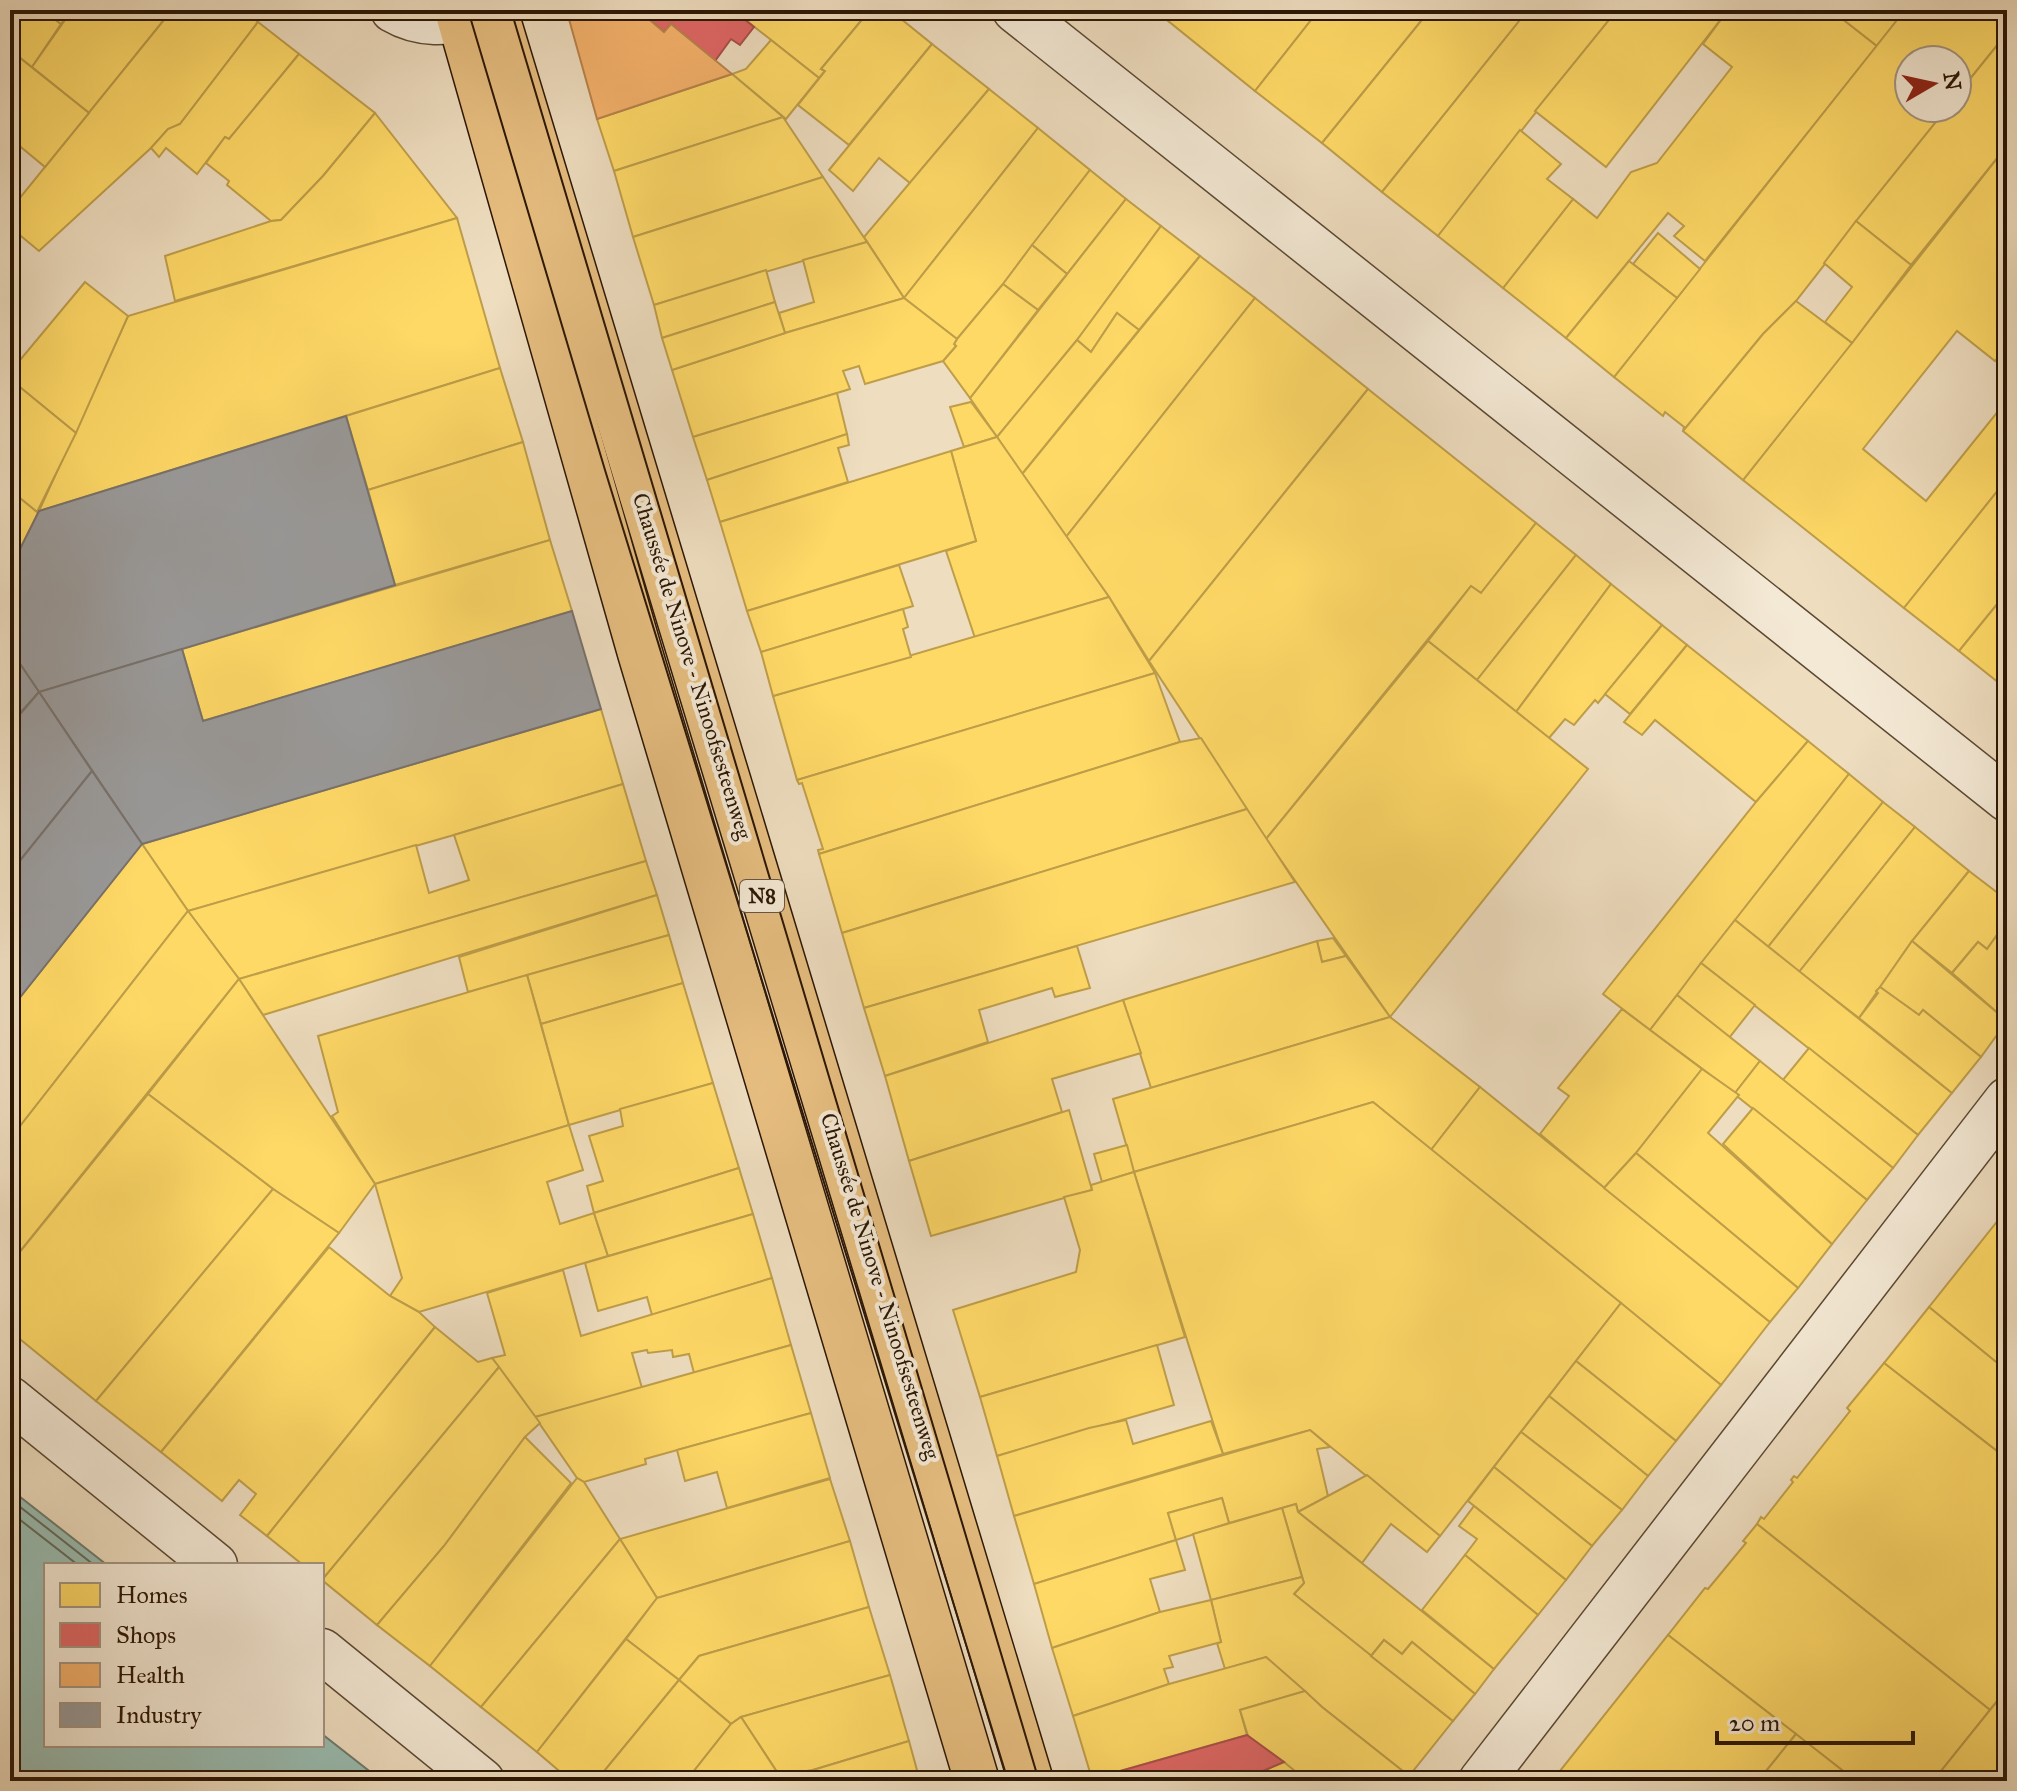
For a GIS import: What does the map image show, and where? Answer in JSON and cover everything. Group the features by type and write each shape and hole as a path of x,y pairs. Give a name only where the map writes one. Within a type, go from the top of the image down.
{"main road":[{"name":"Chaussée de Ninove - Ninoofsesteenweg","path":"471,12 640,653 977,1781"},
{"name":"Chaussée de Ninove - Ninoofsesteenweg","path":"471,12 1031,1781"}],"street":[{"path":"393,10 427,23 471,12"},
{"path":"1015,10 2007,799"},
{"path":"1481,1781 2007,1100"},
{"path":"10,1399 213,1563"},
{"path":"324,1653 482,1781"}],"water":[{"path":"10,1489 104,1563 44,1563 44,1747 324,1747 324,1736 382,1781 20,1781 10,1767"}],"building: Homes":[{"path":"10,10 43,10 61,24 32,67 10,50"},
{"path":"43,10 72,10 61,24"},
{"path":"72,10 172,10 89,113 32,67"},
{"path":"172,10 243,10 258,22 180,124 168,129 39,251 10,227 10,210"},
{"path":"748,10 870,10 821,69 825,71 819,78 742,17"},
{"path":"870,10 890,10 932,44 849,145 798,105 825,71 821,69"},
{"path":"1167,10 1319,10 1255,91 1162,16"},
{"path":"1319,10 1430,10 1322,143 1255,91"},
{"path":"1430,10 1528,10 1382,192 1322,143"},
{"path":"1528,10 1617,10 1438,236 1382,192"},
{"path":"1617,10 1728,10 1606,167 1535,111"},
{"path":"1728,10 1831,10 1877,46 1705,261 1674,236 1684,226 1668,213 1566,338 1503,288 1573,199 1597,218 1631,172 1657,163 1732,67 1703,44"},
{"path":"1831,10 1905,10 1877,46"},
{"path":"1905,10 1987,10 2007,26 2007,33 1973,75 1973,44 1893,44 1893,124 1934,124 1796,301 1763,334 1683,431 1684,427 1665,412 1663,416 1614,377"},
{"path":"258,22 299,54 229,139 225,137 197,174 166,148 159,157 151,148 168,129 180,124"},
{"path":"2007,33 2007,146 1911,265 1856,221 1934,124 1973,124 1973,75"},
{"path":"771,40 819,78 786,119 732,74 746,69"},
{"path":"932,44 989,89 910,183 879,158 853,191 829,170"},
{"path":"10,50 89,113 45,167 10,138"},
{"path":"299,54 375,113 323,176 281,220 271,221 227,185 229,181 206,163 225,137 229,139"},
{"path":"732,74 783,117 614,171 597,119"},
{"path":"989,89 1038,128 904,298 864,237"},
{"path":"375,113 457,218 175,301 165,256 281,220 323,176"},
{"path":"783,117 823,177 633,237 614,171"},
{"path":"1038,128 1090,170 957,339 904,298"},
{"path":"1520,130 1561,164 1547,179 1573,199 1503,288 1438,236"},
{"path":"2007,146 2007,346 1995,361 1957,331 1863,449 1926,501 2007,400 2007,479 1904,608 1743,480"},
{"path":"1090,170 1126,199 1067,274 1032,245"},
{"path":"823,177 867,242 654,305 633,237"},
{"path":"1126,199 1161,226 1077,340 997,437 970,398"},
{"path":"457,218 500,368 39,511 128,316"},
{"path":"1856,221 1911,265 1852,343 1825,322 1852,287 1824,263"},
{"path":"1161,226 1200,256 1139,330 1117,313 1091,352 1077,340"},
{"path":"1658,233 1700,269 1677,298 1633,264"},
{"path":"867,242 904,298 785,333 779,313 814,302 803,260"},
{"path":"1032,245 1067,274 1038,310 1003,284"},
{"path":"1200,256 1255,298 1066,537 1022,474"},
{"path":"1629,261 1677,298 1614,377 1566,338"},
{"path":"766,270 775,302 662,338 654,305"},
{"path":"85,282 128,316 76,433 10,379 10,372"},
{"path":"1003,284 1038,310 970,398 943,361 956,346 957,339"},
{"path":"904,298 957,339 956,346 943,361 865,384 859,366 843,371 850,389 693,437 672,370"},
{"path":"1255,298 1368,389 1149,661 1066,537"},
{"path":"1796,301 1852,343 1743,480 1683,431 1763,334"},
{"path":"775,302 785,333 672,370 662,338"},
{"path":"1117,313 1139,330 1022,474 997,437 1077,340 1091,352"},
{"path":"500,368 523,442 368,490 346,416"},
{"path":"10,379 76,433 37,512 10,490"},
{"path":"1368,389 1536,523 1481,593 1471,586 1266,839 1149,661"},
{"path":"837,393 847,434 707,480 693,437"},
{"path":"971,402 997,437 964,447 950,407"},
{"path":"847,434 849,445 838,448 848,482 720,522 707,480"},
{"path":"997,437 1109,597 975,638 946,551 976,541 951,451"},
{"path":"523,442 550,540 395,585 368,490"},
{"path":"951,451 976,541 747,611 720,522"},
{"path":"2007,479 2007,592 1959,651 1904,608"},
{"path":"10,490 39,511 10,569"},
{"path":"1536,523 1576,555 1477,680 1428,641 1471,586 1481,593"},
{"path":"550,540 572,611 203,721 182,649"},
{"path":"1576,555 1611,584 1516,712 1477,680"},
{"path":"899,565 913,606 761,652 747,611"},
{"path":"1611,584 1662,625 1598,703 1595,700 1574,725 1565,719 1549,738 1516,712"},
{"path":"2007,592 2007,682 2004,687 1959,651"},
{"path":"1109,597 1155,673 797,780 773,696"},
{"path":"903,609 908,627 903,629 911,657 773,696 761,652"},
{"path":"1662,625 1687,645 1630,714 1605,694"},
{"path":"1428,641 1588,769 1390,1017 1266,839"},
{"path":"1687,645 1808,741 1756,802 1655,720 1642,735 1624,722"},
{"path":"1155,673 1180,742 819,854 818,850 823,849 802,783 799,784 797,780"},
{"path":"601,709 623,784 454,835 188,911 142,844"},
{"path":"1201,738 1247,809 842,933 819,854"},
{"path":"1808,741 1849,774 1650,1030 1603,994"},
{"path":"1849,774 1883,802 1768,947 1735,920"},
{"path":"623,784 646,861 239,979 188,911 416,845 429,893 469,880 454,835"},
{"path":"1883,802 1915,827 1799,972 1768,947"},
{"path":"1247,809 1295,882 864,1008 842,933"},
{"path":"1915,827 1969,871 1912,941 1859,1018 1799,972"},
{"path":"142,844 188,911 10,1139 10,1010"},
{"path":"646,861 657,895 263,1015 239,979"},
{"path":"1969,871 2007,900 2007,921 1987,949 1978,942 1952,973 1912,941"},
{"path":"657,895 669,935 468,992 459,957"},
{"path":"188,911 239,979 10,1264 10,1139"},
{"path":"1735,920 1952,1093 1918,1135 1701,963"},
{"path":"2007,921 2007,1021 1952,973 1978,942 1987,949"},
{"path":"669,935 683,983 541,1024 527,975"},
{"path":"1333,938 1346,956 1322,962 1317,941"},
{"path":"1317,941 1322,962 1346,956 1390,1017 1151,1088 1123,1000"},
{"path":"1912,941 2007,1021 1981,1057 1923,1010 1919,1015 1880,987"},
{"path":"1077,946 1090,988 1055,997 1052,988 979,1010 988,1042 885,1076 864,1008"},
{"path":"1701,963 1755,1005 1729,1038 1677,995"},
{"path":"527,975 569,1125 375,1184 332,1116 338,1112 318,1036"},
{"path":"239,979 375,1184 339,1233 273,1189 148,1094"},
{"path":"683,983 713,1083 569,1125 541,1024"},
{"path":"1880,987 1919,1015 1923,1010 1981,1057 1952,1093 1859,1018"},
{"path":"1677,995 1760,1061 1735,1093 1650,1030"},
{"path":"1123,1000 1141,1053 1052,1079 1062,1112 909,1161 885,1076"},
{"path":"1622,1009 1702,1069 1636,1153 1604,1188 1540,1134 1569,1096 1558,1088"},
{"path":"1390,1017 1480,1087 1431,1150 1373,1102 1134,1172 1113,1099"},
{"path":"1809,1048 1918,1135 1893,1168 1782,1081"},
{"path":"1760,1061 1893,1168 1867,1200 1738,1097 1735,1093"},
{"path":"1702,1069 1739,1095 1708,1133 1832,1244 1798,1288 1636,1153"},
{"path":"713,1083 739,1168 594,1213 587,1186 603,1181 589,1136 623,1126 620,1109"},
{"path":"1480,1087 1770,1322 1721,1385 1431,1150"},
{"path":"148,1094 273,1189 96,1401 10,1331 10,1264"},
{"path":"1373,1102 1621,1303 1440,1536 1310,1430 1223,1454 1134,1172"},
{"path":"1753,1108 1867,1200 1832,1244 1723,1144"},
{"path":"1069,1110 1092,1190 931,1236 909,1161"},
{"path":"569,1125 583,1170 547,1182 560,1224 594,1213 608,1256 419,1312 390,1296 402,1278 375,1184"},
{"path":"1127,1145 1134,1172 1102,1182 1094,1154"},
{"path":"1636,1153 1798,1288 1770,1322 1604,1188"},
{"path":"739,1168 753,1214 608,1256 594,1213"},
{"path":"1134,1172 1185,1337 980,1397 953,1310 1076,1272 1080,1250 1064,1197 1092,1190 1091,1185"},
{"path":"273,1189 339,1233 161,1452 96,1401"},
{"path":"2007,1209 2007,1371 1929,1307"},
{"path":"753,1214 772,1278 652,1315 647,1297 598,1311 585,1263"},
{"path":"329,1247 435,1327 267,1536 240,1515 256,1494 239,1480 222,1501 161,1452"},
{"path":"563,1270 581,1336 772,1278 791,1345 694,1373 689,1354 673,1357 672,1350 632,1353 642,1388 535,1417 492,1358 505,1355 487,1293"},
{"path":"1621,1303 1721,1385 1676,1441 1576,1361"},
{"path":"1929,1307 2007,1371 2007,1447 2001,1454 1884,1363"},
{"path":"435,1327 478,1362 492,1358 499,1367 324,1578 324,1563 301,1563 267,1536"},
{"path":"791,1345 811,1413 645,1459 646,1464 584,1482 577,1478 535,1417"},
{"path":"1157,1345 1174,1405 997,1456 980,1397"},
{"path":"1576,1361 1676,1441 1648,1476 1549,1396"},
{"path":"1884,1363 2007,1459 2007,1689 1990,1710 1757,1524 1850,1411 1847,1408"},
{"path":"499,1367 540,1423 525,1437 444,1546 377,1625 324,1582 324,1578"},
{"path":"1549,1396 1648,1476 1622,1510 1521,1432"},
{"path":"811,1413 830,1478 727,1508 717,1472 685,1481 677,1450"},
{"path":"1126,1420 1133,1444 1211,1421 1223,1454 1014,1516 997,1456"},
{"path":"1310,1430 1330,1447 1317,1449 1328,1496 1298,1512 1296,1504 1229,1523 1222,1498 1168,1513 1176,1540 1034,1584 1014,1516"},
{"path":"1521,1432 1622,1510 1592,1546 1494,1467"},
{"path":"525,1437 571,1483 430,1666 377,1625 444,1546"},
{"path":"1494,1467 1592,1546 1566,1580 1468,1501"},
{"path":"1367,1475 1440,1536 1427,1552 1391,1524 1362,1563 1298,1512"},
{"path":"577,1478 584,1482 620,1539 481,1707 430,1666"},
{"path":"830,1479 850,1541 657,1598 620,1539"},
{"path":"1222,1498 1229,1523 1176,1540 1168,1513"},
{"path":"1296,1504 1298,1512 1494,1669 1475,1694 1412,1642 1402,1654 1384,1640 1371,1656 1294,1594 1304,1583 1282,1508"},
{"path":"1474,1506 1566,1580 1538,1615 1465,1555 1477,1539 1459,1526"},
{"path":"1282,1508 1302,1577 1211,1600 1193,1534"},
{"path":"1757,1524 1990,1710 1933,1781 1856,1781 1668,1635 1746,1543 1743,1541"},
{"path":"620,1539 657,1598 537,1752 481,1707"},
{"path":"1176,1540 1185,1570 1150,1579 1160,1612 1052,1648 1034,1584"},
{"path":"850,1541 869,1607 699,1656 679,1680 626,1639 657,1598"},
{"path":"1465,1555 1538,1615 1494,1669 1422,1610"},
{"path":"1302,1577 1304,1583 1294,1594 1453,1721 1409,1776 1322,1707 1266,1657 1225,1669 1217,1643 1221,1642 1211,1600"},
{"path":"1211,1600 1221,1642 1169,1656 1173,1667 1164,1669 1169,1684 1073,1716 1052,1648 1160,1612"},
{"path":"869,1607 890,1675 741,1717 731,1724 679,1680 699,1656"},
{"path":"1668,1635 1796,1734 1758,1781 1552,1781"},
{"path":"626,1639 679,1680 596,1781 571,1781 537,1752"},
{"path":"1384,1640 1402,1654 1412,1642 1475,1694 1453,1721 1371,1656"},
{"path":"1266,1657 1305,1691 1240,1710 1247,1735 1092,1779 1073,1716 1169,1684"},
{"path":"890,1675 909,1741 813,1770 779,1775 741,1717"},
{"path":"679,1680 731,1724 686,1781 596,1781"},
{"path":"2007,1689 2007,1781 1933,1781 1990,1710"},
{"path":"1305,1691 1409,1776 1405,1781 1307,1781 1248,1736 1240,1710"},
{"path":"741,1717 779,1775 774,1781 686,1781 731,1724"},
{"path":"1796,1734 1856,1781 1758,1781"},
{"path":"909,1741 920,1781 817,1781 813,1770"},
{"path":"1284,1762 1307,1781 1239,1781"}],"building: Shops":[{"path":"638,10 733,10 754,27 740,45 731,39 715,61 671,24 664,32"},
{"path":"1247,1735 1284,1762 1239,1781 1092,1781 1092,1779"}],"building: Health":[{"path":"638,10 664,32 671,24 732,74 597,119 567,12"}],"building: Industry":[{"path":"346,416 395,585 39,692 10,649 10,569 39,511"},
{"path":"572,611 601,709 142,844 39,692 182,649 203,721"},
{"path":"10,649 39,692 21,712 10,701"},
{"path":"39,692 92,771 10,873 10,726"},
{"path":"92,771 142,844 10,1010 10,873"}],"tram line":[{"path":"468,10 605,470 1008,1781"},
{"path":"511,10 1039,1781"}]}
